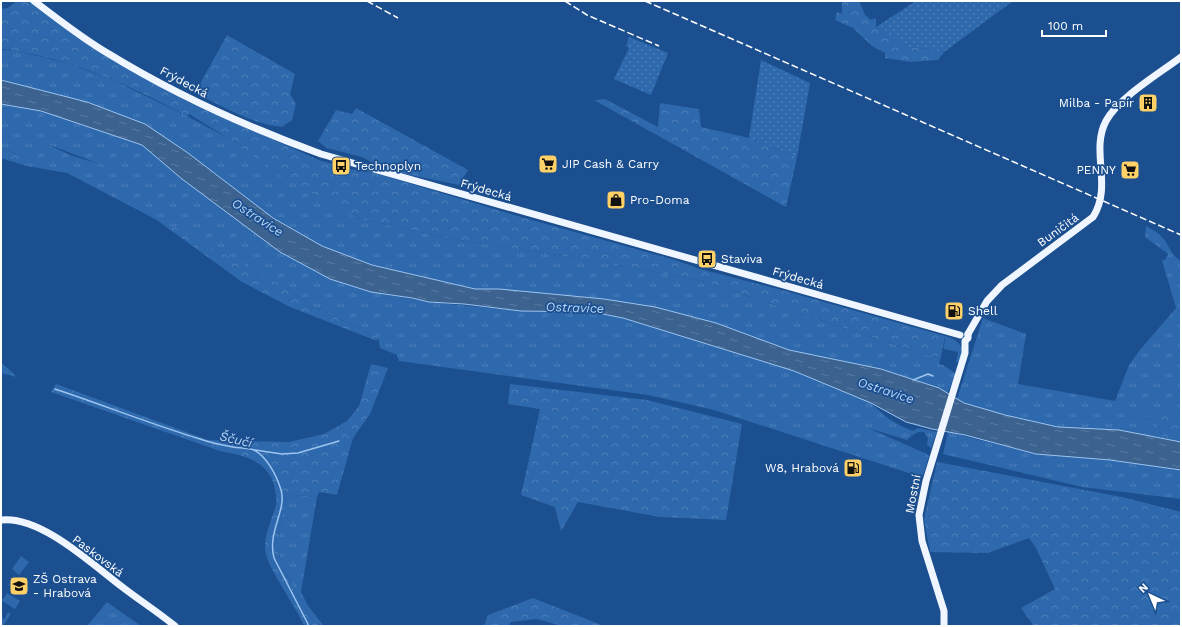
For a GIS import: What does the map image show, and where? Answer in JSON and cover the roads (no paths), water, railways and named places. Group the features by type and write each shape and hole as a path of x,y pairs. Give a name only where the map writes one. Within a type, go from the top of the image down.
{"main road":[{"name":"Frýdecká","path":"34,1 108,54 186,97 237,121 321,154 960,335 964,332 967,337"},
{"name":"Buničitá","path":"967,337 987,301 1002,285 1093,216 1099,205 1103,192 1101,140 1107,120 1118,105 1181,57"},
{"name":"Mostní","path":"944,626 944,610 922,541 919,515 926,481 965,353 967,337"},
{"name":"Paskovská","path":"1,520 11,520 24,523 58,539 175,626"}],"water":[{"name":"Ostravice","path":"1,80 87,102 145,124 188,153 273,218 322,246 372,265 475,289 499,289 604,299 655,307 716,323 789,350 881,369 939,388 964,403 1005,415 1058,427 1119,430 1181,442 1181,470 1110,460 1036,454 965,435 932,429 906,422 871,403 794,371 623,318 593,312 521,311 464,304 429,302 371,292 330,279 280,252 182,179 142,145 41,111 1,104"}],"waterway":[{"path":"913,380 928,374 933,376"},
{"name":"Ščučí","path":"55,389 212,443 254,450 259,453 271,467 281,490 281,505 273,539 274,558 309,626"},
{"path":"255,450 282,454 298,453 339,441"}],"railway":[{"path":"367,1 398,18"},
{"path":"565,1 587,15 659,46"},
{"path":"645,1 1181,235"}],"place":[{"name":"Milba - Papír","path":"1148,103"},
{"name":"JIP Cash & Carry","path":"548,164"},
{"name":"Technoplyn","path":"341,166"},
{"name":"PENNY","path":"1130,170"},
{"name":"Pro-Doma","path":"616,200"},
{"name":"Staviva","path":"707,259"},
{"name":"Shell","path":"954,311"},
{"name":"W8, Hrabová","path":"853,468"},
{"name":"ZŠ Ostrava - Hrabová","path":"19,586"}]}
